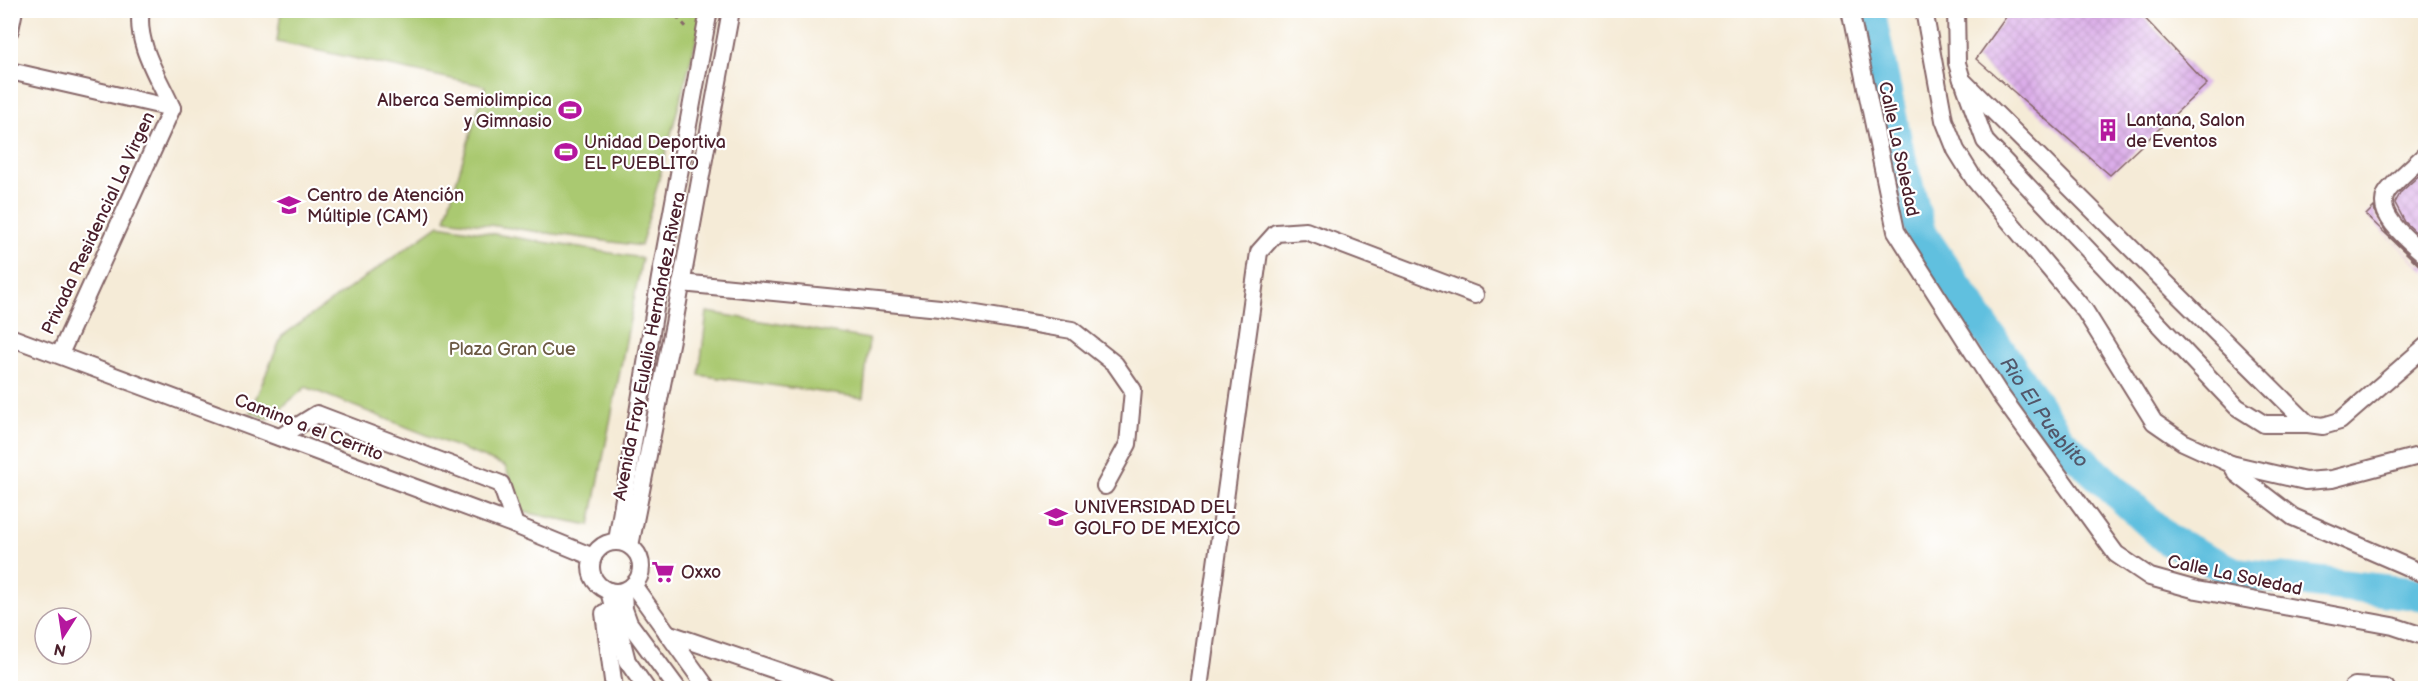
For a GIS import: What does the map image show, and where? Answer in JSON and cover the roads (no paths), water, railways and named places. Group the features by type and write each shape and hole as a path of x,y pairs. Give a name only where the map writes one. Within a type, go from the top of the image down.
{"street":[{"path":"10,30 14,10"},
{"name":"Privada Residencial La Virgen","path":"60,354 172,108 144,47 139,20 141,10"},
{"name":"Calle La Soledad","path":"1850,10 1896,231 1999,393 2116,554 2151,577 2197,590 2393,626 2426,637"},
{"path":"1924,10 1944,120 1956,150 1974,179 2085,311 2154,422 2183,442 2231,464 2305,481 2332,479 2426,454"},
{"path":"1956,10 1957,63 1984,141 2237,407 2264,424 2323,426 2340,421 2426,346"},
{"path":"705,14 730,19"},
{"name":"Avenida Fray Eulalio Hernández Rivera","path":"624,544 660,278 703,45 705,14"},
{"name":"Avenida Fray Eulalio Hernández Rivera","path":"624,544 681,283 730,19"},
{"name":"Privada Residencial La Virgen","path":"10,71 172,108"},
{"path":"1962,80 2308,424"},
{"path":"2426,154 2386,194 2384,209 2391,222 2426,256"},
{"path":"1199,688 1259,252 1276,233 1306,231 1474,295"},
{"path":"681,283 940,309 1072,330 1115,364 1133,390 1128,444 1105,486"},
{"name":"Camino a el Cerrito","path":"10,336 515,525 593,557"},
{"path":"280,437 317,414 501,484 515,525"},
{"path":"2231,464 2237,474 2293,517 2426,576"},
{"path":"616,588 640,576 642,564 637,553 624,544 607,543 593,557 591,567 594,577 616,588 667,633 707,688"},
{"path":"616,588 629,623 677,688"},
{"path":"614,688 616,588"},
{"path":"616,588 627,661 646,688"},
{"path":"667,633 828,688"},
{"path":"2352,688 2355,686 2386,688"}],"waterway":[{"name":"Rio El Pueblito","path":"1869,10 1897,145 1920,232 2060,440 2168,540 2235,573 2426,595"}],"place":[{"name":"Alberca Semiolimpica y Gimnasio","path":"570,110"},
{"name":"Lantana, Salon de Eventos","path":"2108,130"},
{"name":"Unidad Deportiva EL PUEBLITO","path":"566,152"},
{"name":"Centro de Atención Múltiple (CAM)","path":"289,205"},
{"name":"UNIVERSIDAD DEL GOLFO DE MEXICO","path":"1056,517"},
{"name":"Oxxo","path":"663,572"}],"park label":[{"name":"Plaza Gran Cue","path":"512,349"}]}
